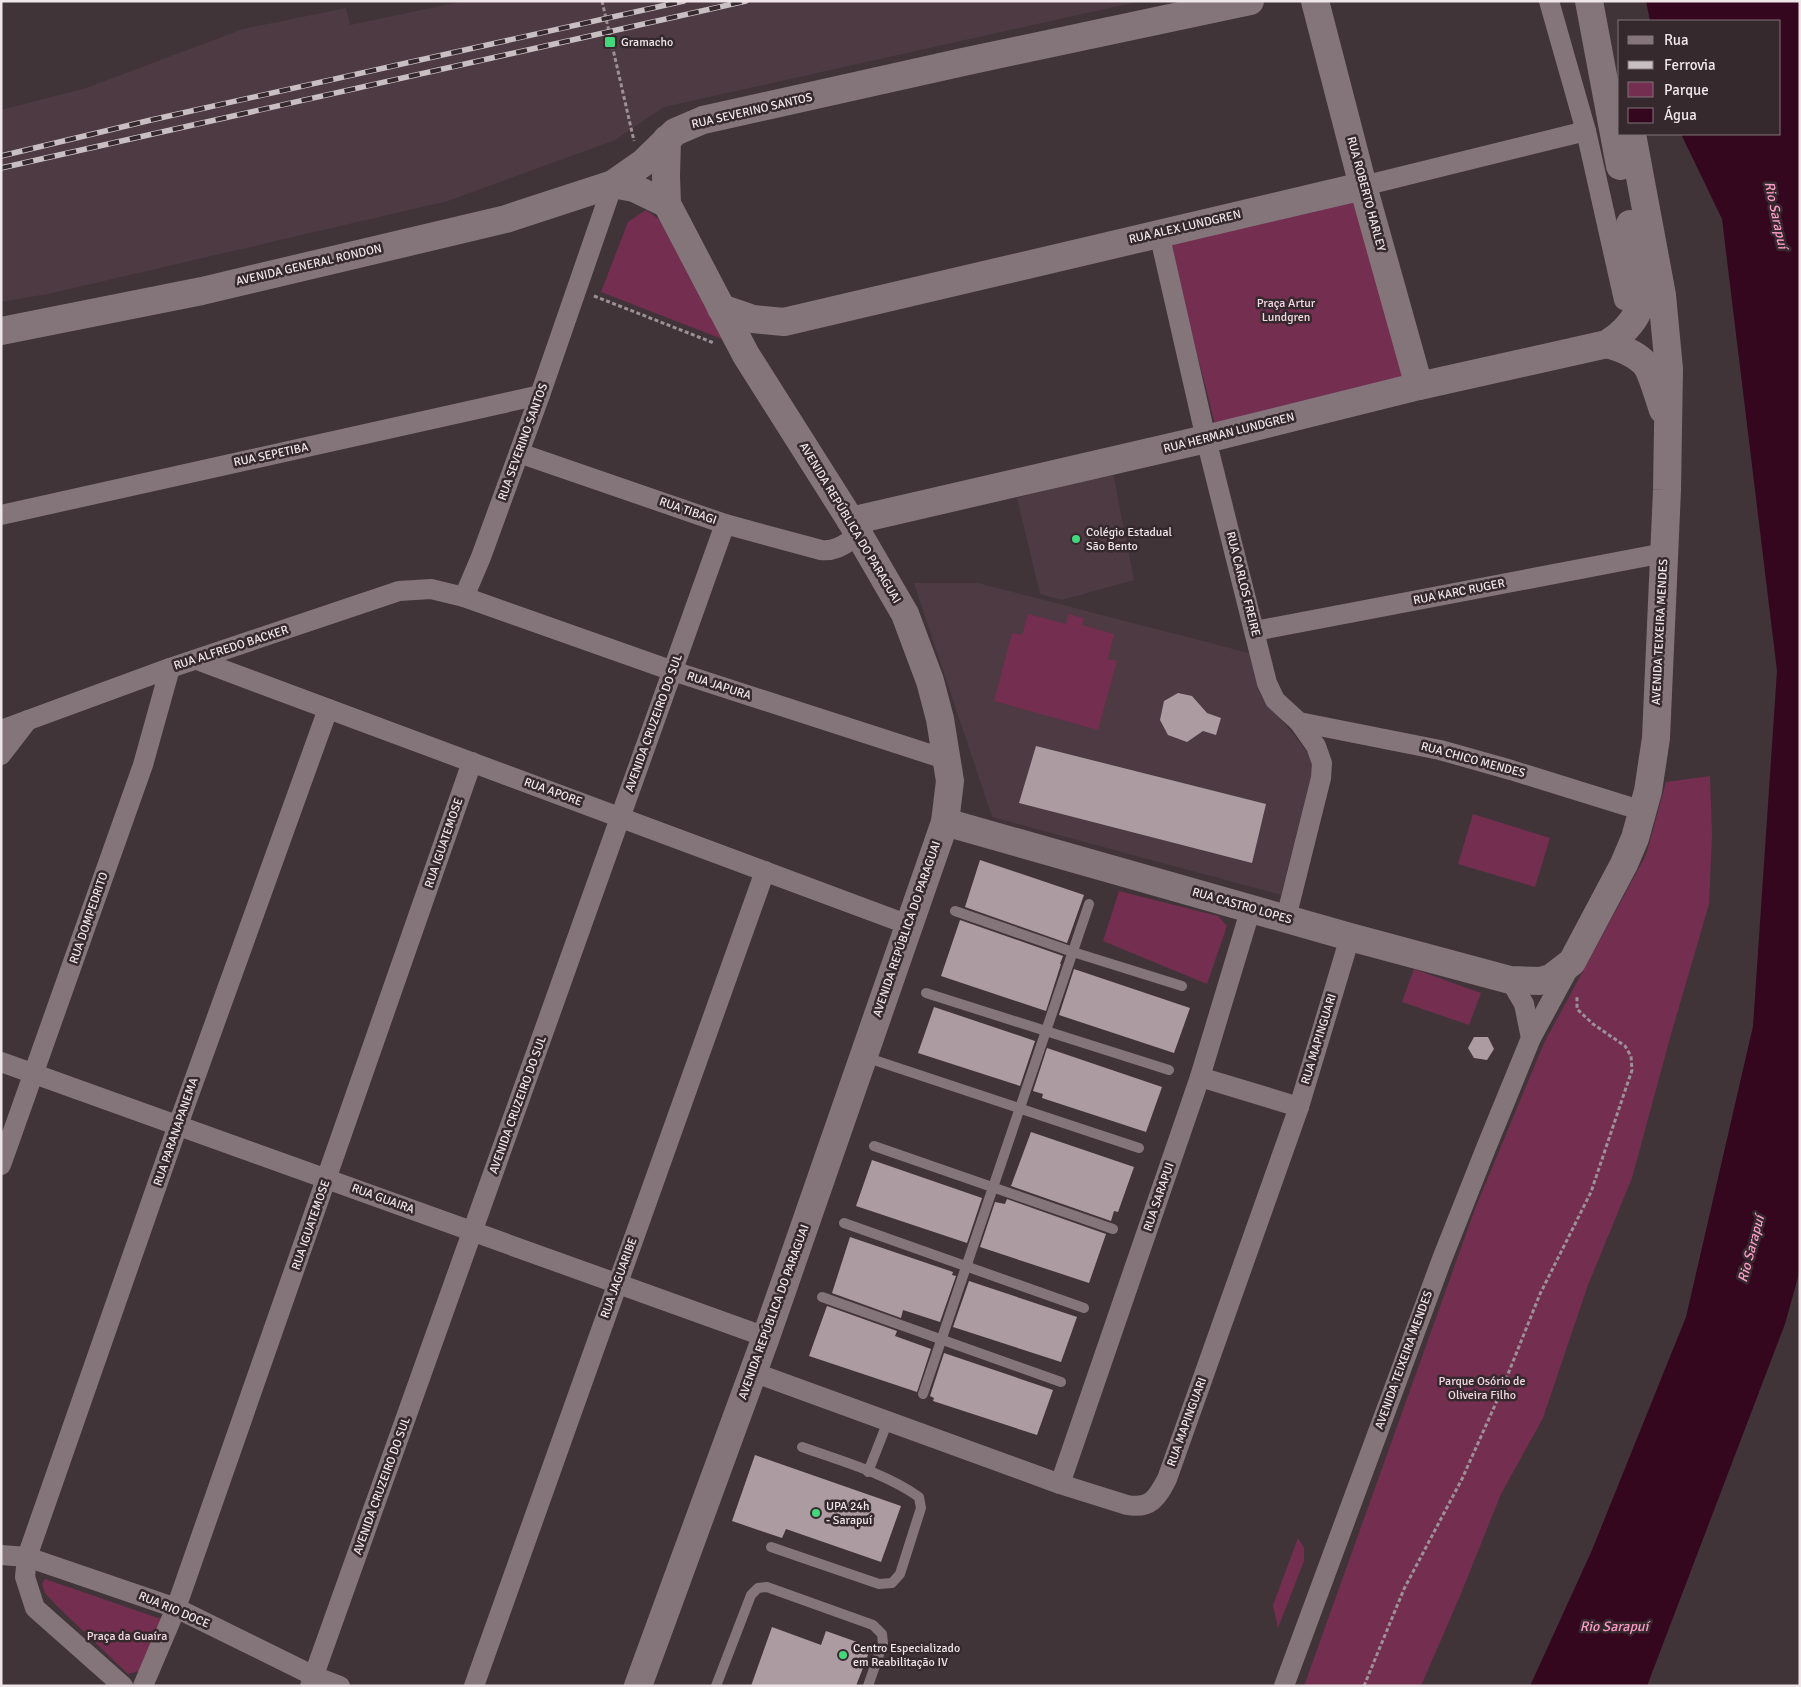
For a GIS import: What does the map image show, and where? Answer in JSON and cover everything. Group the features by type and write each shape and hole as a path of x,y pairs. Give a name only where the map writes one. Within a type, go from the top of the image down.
{"main road":[{"name":"RUA SEVERINO SANTOS","path":"613,184 643,163 675,132 704,120 963,62 1250,1"},
{"name":"RUA ROBERTO HARLEY","path":"1315,1 1363,186 1419,386"},
{"path":"1589,1 1618,133"},
{"path":"1608,1 1618,55"},
{"path":"1618,135 1644,252"},
{"path":"1632,135 1644,252"},
{"name":"AVENIDA REPÚBLICA DO PARAGUAI","path":"638,1686 766,1337 945,822 950,781 940,718 930,681 905,614 855,529 748,358 668,204 666,176 667,139"},
{"path":"613,184 634,188 668,204"},
{"name":"AVENIDA GENERAL RONDON","path":"1,330 202,291 506,219 613,184"},
{"name":"RUA ALEX LUNDGREN","path":"721,308 753,319 784,322 1363,186"},
{"name":"RUA HERMAN LUNDGREN","path":"855,529 1419,386 1607,344 1620,335 1633,319 1640,304 1639,277 1644,252"},
{"name":"AVENIDA TEIXEIRA MENDES","path":"1540,981 1551,978 1572,962 1624,864 1643,811 1656,738 1669,370 1668,343 1662,295 1644,252"},
{"name":"RUA ALEX LUNDGREN","path":"748,358 764,339 784,322"},
{"path":"1607,344 1622,348 1646,366 1668,426"},
{"name":"RUA CASTRO LOPES","path":"945,822 1350,937 1510,980 1540,981"}],"street":[{"path":"1549,1 1586,131 1624,300"},
{"name":"RUA ALEX LUNDGREN","path":"1363,186 1586,131"},
{"name":"RUA SEVERINO SANTOS","path":"464,597 481,557 540,396 613,184"},
{"name":"RUA CARLOS FREIRE","path":"1159,234 1206,439 1267,683 1275,700 1300,722 1316,746 1322,763 1321,778 1286,918"},
{"name":"RUA SEPETIBA","path":"1,515 540,396"},
{"name":"RUA TIBAGI","path":"518,453 725,524 830,551 838,548 855,529"},
{"name":"AVENIDA CRUZEIRO DO SUL","path":"312,1681 725,524"},
{"name":"RUA KARC RUGER","path":"1255,631 1664,553"},
{"name":"RUA ALFREDO BACKER","path":"1,730 170,668 399,591 430,589 464,597"},
{"name":"RUA JAPURA","path":"464,597 673,671 948,760"},
{"name":"RUA APORE","path":"197,660 909,924"},
{"name":"RUA DOMPEDRITO","path":"1,1165 143,765 170,668"},
{"name":"RUA PARANAPANEMA","path":"123,1686 35,1608 25,1576 27,1557 178,1125 328,709"},
{"path":"1,755 28,720"},
{"name":"RUA CHICO MENDES","path":"1300,722 1440,750 1643,811"},
{"name":"RUA IGUATEMOSE","path":"143,1686 176,1608 472,762"},
{"name":"RUA JAGUARIBE","path":"474,1686 765,871"},
{"name":"RUA SARAPUI","path":"1060,1484 1200,1077 1252,908"},
{"name":"RUA MAPINGUARI","path":"753,1372 1060,1484 1136,1506 1148,1504 1158,1497 1167,1479 1299,1107 1350,937"},
{"name":"AVENIDA TEIXEIRA MENDES","path":"1284,1686 1442,1258 1531,1038 1572,962"},
{"path":"1510,980 1524,1004 1531,1038"},
{"name":"RUA GUAIRA","path":"1,1062 766,1337"},
{"path":"1200,1077 1299,1107"},
{"name":"RUA RIO DOCE","path":"1,1555 27,1557 176,1608 312,1681 340,1686"}],"lane":[{"path":"923,1394 1090,904"},
{"path":"955,911 1074,952 1182,986"},
{"path":"926,993 1169,1070"},
{"path":"863,1056 1139,1148"},
{"path":"874,1146 1113,1229"},
{"path":"844,1223 1084,1308"},
{"path":"822,1297 1061,1382"},
{"path":"868,1472 888,1421"},
{"path":"771,1547 879,1584 892,1583 900,1574 921,1508 920,1497 909,1490 802,1447"},
{"path":"716,1686 751,1595 758,1588 767,1587 873,1626 882,1634 883,1643 868,1686"}],"path":[{"path":"602,1 635,149"},
{"path":"577,290 748,358"}],"shaded area":[{"path":"464,1 1141,1 664,107 615,140 448,201 48,294 1,302 1,110 86,88 243,29 346,8 350,25"},
{"name":"Colégio Estadual São Bento","path":"1113,473 1134,580 1062,600 1040,594 1017,498"},
{"path":"914,583 978,583 1249,653 1274,706 1285,724 1315,761 1281,895 992,817"}],"green space":[{"name":"Praça Artur Lundgren","path":"1358,194 1409,379 1215,424 1168,240"},
{"path":"646,210 660,220 722,339 601,292 628,222"},
{"path":"1028,614 1066,624 1068,614 1084,618 1082,625 1114,634 1108,659 1117,661 1098,730 994,701 1012,633 1022,635"},
{"name":"Parque Osório de Oliveira Filho","path":"1710,776 1712,834 1709,904 1632,1178 1588,1285 1543,1418 1501,1494 1421,1686 1304,1686 1475,1209 1544,1043 1646,855 1666,782"},
{"path":"1473,814 1550,838 1535,887 1458,864"},
{"path":"1119,891 1218,916 1227,926 1207,984 1103,941"},
{"path":"1414,969 1481,993 1469,1025 1402,1002"},
{"path":"1298,1538 1304,1548 1304,1561 1278,1628 1273,1605"},
{"name":"Praça da Guaíra","path":"45,1579 161,1619 139,1671 128,1674 56,1605 45,1593 42,1584"}],"water":[{"name":"Rio Sarapuí","path":"1646,1 1800,1 1800,1270 1785,1324 1647,1686 1530,1686 1592,1550 1686,1317 1753,1026 1777,671 1722,219 1681,135 1781,135 1781,20 1650,20"}],"building":[{"path":"1178,693 1192,696 1207,713 1221,718 1216,735 1203,731 1187,742 1168,735 1160,720 1164,701"},
{"path":"1036,746 1266,804 1252,863 1019,803"},
{"path":"980,860 1084,895 1067,943 965,907"},
{"path":"960,920 1063,956 1046,1011 941,976"},
{"path":"1074,969 1190,1008 1174,1053 1059,1015"},
{"path":"934,1007 1035,1041 1020,1086 918,1053"},
{"path":"1474,1037 1488,1037 1494,1049 1487,1060 1474,1058 1468,1048"},
{"path":"1047,1048 1162,1087 1146,1132 1042,1098 1043,1094 1033,1091"},
{"path":"1031,1132 1134,1167 1118,1212 1114,1211 1111,1221 1011,1186"},
{"path":"872,1160 982,1198 967,1243 856,1206"},
{"path":"1007,1199 1106,1234 1089,1283 980,1247 995,1202 1005,1204"},
{"path":"850,1237 953,1272 952,1275 956,1276 940,1322 903,1310 901,1318 832,1293"},
{"path":"969,1281 1077,1317 1061,1362 953,1327"},
{"path":"827,1306 897,1331 895,1336 931,1349 917,1392 809,1356"},
{"path":"944,1353 1053,1390 1037,1435 933,1401 934,1398 930,1396"},
{"name":"UPA 24h - Sarapuí","path":"755,1455 901,1506 881,1562 786,1529 782,1538 732,1521"},
{"path":"772,1627 821,1645 826,1631 871,1647 856,1686 751,1686"}],"railway":[{"path":"1,156 151,120 684,1"},
{"path":"1,168 746,1"}],"place":[{"name":"Gramacho","path":"610,42"},
{"name":"Colégio Estadual São Bento","path":"1076,539"},
{"name":"UPA 24h - Sarapuí","path":"816,1513"},
{"name":"Centro Especializado em Reabilitação IV","path":"843,1655"}]}
